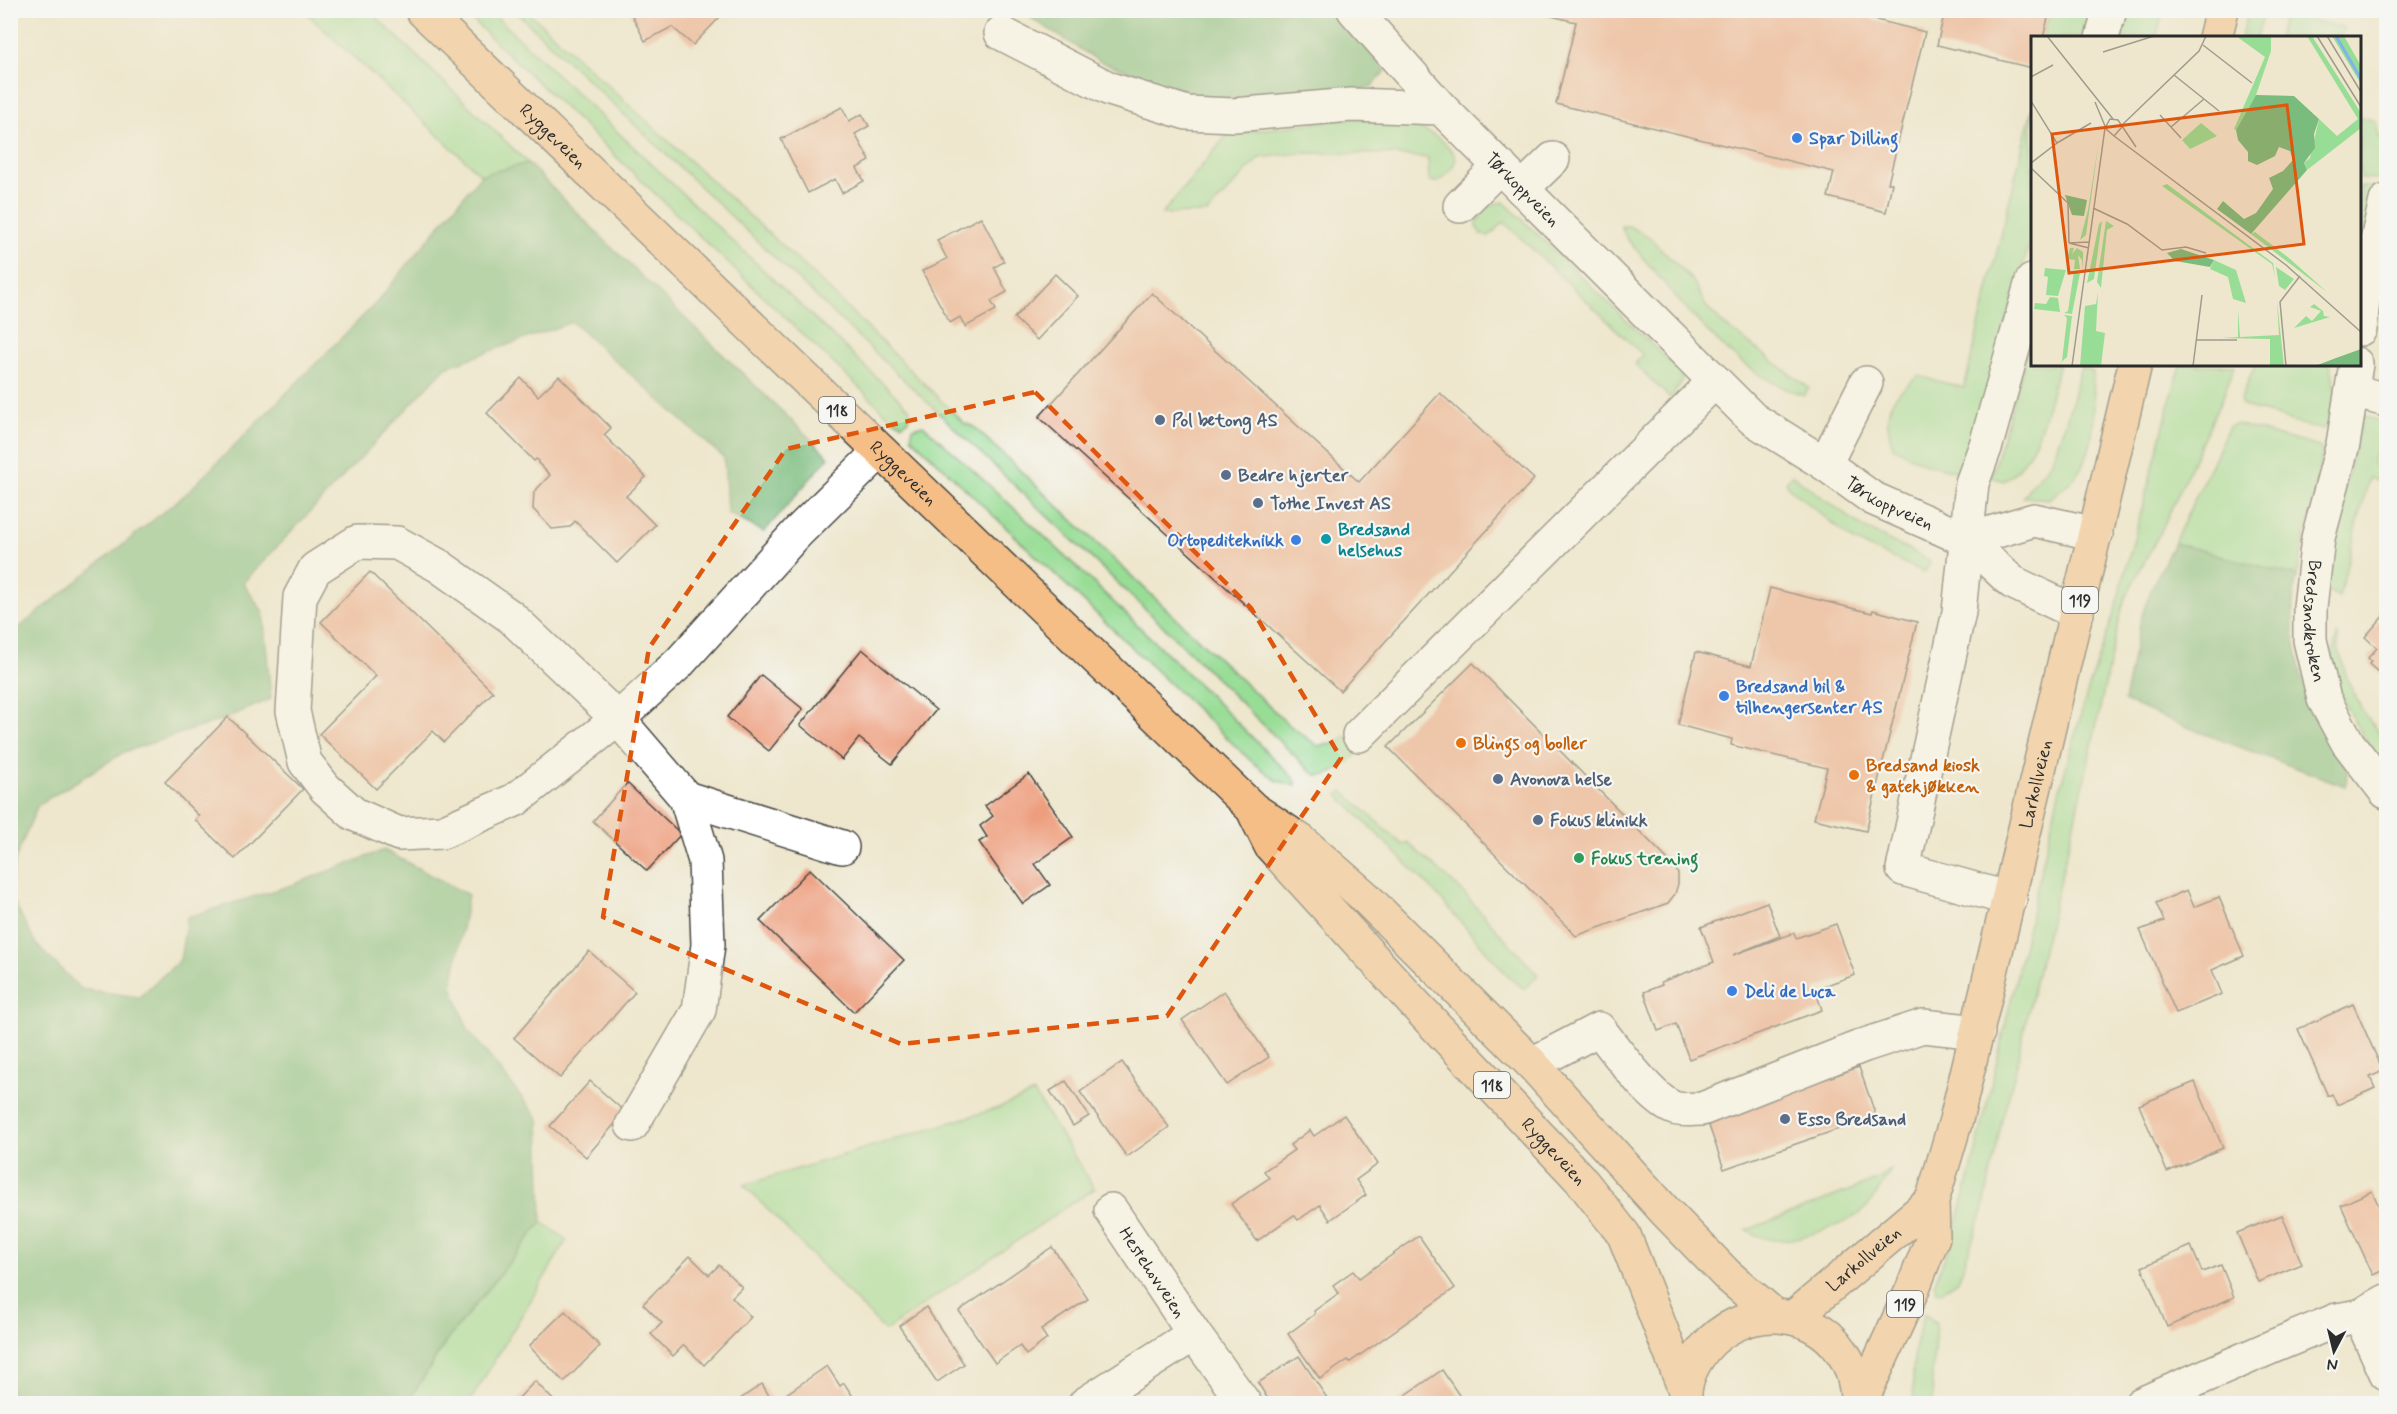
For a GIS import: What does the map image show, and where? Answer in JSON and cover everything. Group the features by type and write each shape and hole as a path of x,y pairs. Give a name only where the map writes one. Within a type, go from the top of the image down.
{"main road":[{"name":"Ryggeveien","path":"422,10 1253,809 1302,841 1364,896 1532,1064 1726,1275 1783,1316"},
{"path":"2216,36 2222,10"},
{"name":"Larkollveien","path":"1859,1404 1933,1237 1932,1201 1956,1120 1978,1032 2135,366"},
{"name":"Ryggeveien","path":"1253,809 1271,846 1412,1001 1580,1179 1624,1235 1685,1397"},
{"name":"Larkollveien","path":"1783,1316 1932,1201"},
{"name":"118","path":"1685,1397 1695,1360 1715,1336 1742,1320 1783,1316 1820,1330 1842,1351 1855,1378 1859,1404"}],"street":[{"name":"Tørkoppveien","path":"1354,10 1441,108 1753,419 1872,498 1967,540 2012,582 2077,613"},
{"path":"2103,36 2110,10"},
{"path":"1001,33 1110,89 1187,113 1234,115 1351,105 1441,108"},
{"path":"1460,206 1511,177 1553,159"},
{"path":"2361,303 2386,201"},
{"path":"2010,899 1903,869 1959,612 1972,483 1986,445 2031,284"},
{"path":"2354,378 2386,400"},
{"name":"Bredsandkroken","path":"2354,378 2343,444 2318,538 2310,607 2310,640 2324,699 2348,743 2386,792"},
{"path":"1359,735 1714,381"},
{"path":"1825,465 1866,383"},
{"path":"632,1125 699,1010 708,945 705,861 686,798 618,719 511,617 439,566 397,543 357,542 315,569 300,597 293,711 305,762 325,788 354,814 399,834 442,832 515,800 618,719 679,663 796,533 880,451"},
{"path":"1967,540 2034,520 2096,534"},
{"path":"686,798 842,847"},
{"path":"1532,1064 1599,1029 1656,1095 1674,1108 1687,1110 1702,1108 1855,1049 1923,1026 1978,1032"},
{"name":"Hestehovveien","path":"1111,1210 1194,1334 1245,1404"},
{"path":"2141,1404 2274,1346 2373,1308 2386,1373"},
{"name":"Hestehovveien","path":"1085,1404 1194,1334"}],"highlighted area":[{"path":"1035,392 1251,608 1341,758 1167,1016 901,1044 603,917 649,648 786,449"}],"green space":[{"path":"304,11 370,11 528,163 481,175"},
{"path":"463,11 490,11 910,409 908,420 902,424 891,418"},
{"path":"515,11 527,11 814,275 964,423 974,427 1289,725 1318,746 1338,743 1345,736 1361,751 1341,768 1329,774 1317,775 1309,770 1163,626"},
{"path":"1020,11 1337,11 1386,71 1372,86 1344,95 1211,100 1099,61"},
{"path":"2050,11 2095,11 2088,36 2044,36"},
{"path":"2120,11 2164,11 2156,36 2114,36"},
{"path":"2248,11 2264,11 2257,36 2241,36"},
{"path":"2295,16 2344,28 2341,36 2278,36 2283,18"},
{"path":"2031,112 2031,238 1963,473 1923,463 1893,447 1888,424 1890,406 1894,398 1909,384 1919,376 1964,388"},
{"path":"2361,117 2376,121 2379,137 2386,138 2386,180 2361,179"},
{"path":"1352,118 1396,122 1426,131 1449,147 1456,159 1451,170 1438,182 1429,181 1428,158 1387,154 1301,153 1259,158 1207,213 1162,214 1228,134"},
{"path":"528,163 639,275 829,457 764,532 727,513 724,458 572,322 446,367 243,583 263,612 271,699 224,719 124,752 38,805 16,857 11,888 11,634 187,493 377,302 481,175"},
{"path":"2361,187 2381,188 2365,232 2361,236"},
{"path":"1504,202 1675,367 1682,377 1681,383 1670,398 1635,364 1643,355 1504,222 1489,236 1482,235 1476,227 1482,213 1493,205"},
{"path":"1621,226 1629,226 1648,236 1693,281 1706,306 1723,324 1809,388 1804,395 1777,385 1752,370 1706,330 1627,239"},
{"path":"2031,340 2031,366 2059,366 2046,413 2034,445 2016,471 2003,481 1991,477"},
{"path":"2081,366 2093,372 2093,429 2086,457 2080,470 2071,481 2049,499 2023,497 2051,463 2068,415"},
{"path":"2180,366 2235,366 2161,531 2125,598 2085,778 2002,1120 1983,1211 1958,1281 1941,1292 1937,1291 1934,1284 1953,1236 1971,1173 2059,792 2087,693 2115,610"},
{"path":"2255,366 2330,366 2334,396 2328,427 2321,429 2310,427 2242,405 2240,401"},
{"path":"2363,416 2384,422 2372,464 2386,468 2386,482 2369,478 2339,597 2324,589 2338,512"},
{"path":"2236,424 2319,447 2323,451 2297,576 2174,543 2229,426"},
{"path":"923,425 1159,646 1296,781 1296,786 1276,780 1251,761 911,437 913,428"},
{"path":"1792,475 1864,528 1929,560 1930,564 1924,572 1854,541 1787,486 1786,482"},
{"path":"2174,543 2297,576 2293,600 2296,652 2302,678 2322,729 2349,770 2345,786 2202,733 2124,701 2141,618 2152,587"},
{"path":"2338,634 2338,647 2347,679 2362,710 2386,743 2386,768 2365,739 2345,705 2338,687 2333,651"},
{"path":"1343,791 1403,845 1408,843 1459,888 1538,975 1524,989 1508,976 1431,888 1338,795"},
{"path":"384,850 468,895 452,986 468,1030 539,1119 542,1222 447,1340 407,1403 11,1403 11,897 36,944 81,989 139,997 180,960 187,917 292,885"},
{"path":"1034,1093 1095,1189 885,1331 744,1185 998,1108"},
{"path":"1892,1168 1878,1192 1860,1213 1832,1227 1785,1240 1757,1236 1747,1230 1879,1179"},
{"path":"542,1222 567,1240 469,1403 407,1404 447,1340"},
{"path":"1924,1313 1936,1324 1932,1375 1933,1403 1914,1403 1914,1358"}],"building":[{"path":"629,10 714,10 721,16 693,45 672,27 645,41"},
{"path":"793,10 811,10 800,17"},
{"name":"Spar Dilling","path":"1544,10 1836,10 1925,32 1888,183 1892,183 1886,212 1828,197 1834,172 1556,104 1576,22 1543,14"},
{"path":"1945,10 2050,10 2044,36 2031,36 2031,68 1937,45"},
{"path":"842,107 849,121 862,114 869,126 855,134 870,161 857,168 864,181 842,193 835,179 808,193 781,139"},
{"path":"981,217 1004,262 994,267 1007,292 991,301 996,310 965,327 960,317 950,323 922,271 947,259 937,240"},
{"path":"1055,274 1078,296 1037,340 1014,318"},
{"name":"Bredsand helsehus","path":"1152,293 1359,482 1440,393 1534,479 1340,691 1039,417"},
{"path":"559,376 611,428 604,435 646,477 626,496 655,525 617,563 575,521 570,527 552,529 533,509 534,492 550,475 538,463 539,461 536,459 534,461 487,413 521,378 538,396"},
{"path":"370,572 493,692 444,742 433,731 376,789 319,734 376,676 321,622"},
{"path":"1770,588 1917,622 1866,831 1814,819 1827,768 1731,745 1732,739 1678,725 1696,652 1751,666"},
{"path":"2386,613 2386,679 2369,664 2371,661 2368,658 2377,648 2365,637"},
{"path":"862,649 936,710 892,764 859,738 842,760 800,725"},
{"path":"1473,663 1675,867 1678,884 1675,894 1668,903 1576,936 1388,747"},
{"path":"761,675 803,709 769,751 727,717"},
{"path":"228,717 303,789 235,859 195,820 199,816 165,782"},
{"path":"1029,774 1073,837 1035,864 1050,885 1023,904 979,842 987,837 980,826 993,816 985,806"},
{"path":"627,783 681,834 647,871 593,821"},
{"path":"810,869 904,960 854,1012 760,921"},
{"path":"2187,890 2194,907 2219,897 2244,956 2212,970 2222,994 2176,1013 2140,930 2164,921 2156,903"},
{"name":"Deli de Luca","path":"1767,902 1780,936 1733,955 1794,933 1796,938 1836,924 1855,975 1815,989 1822,1010 1689,1059 1676,1024 1658,1031 1644,992 1662,985 1661,982 1714,962 1701,927"},
{"path":"589,951 635,992 560,1078 514,1038"},
{"path":"1224,991 1269,1057 1227,1085 1182,1020"},
{"path":"2353,1004 2383,1071 2370,1077 2375,1088 2337,1105 2332,1094 2328,1096 2298,1029"},
{"path":"1122,1062 1169,1127 1127,1157 1080,1092"},
{"path":"1859,1067 1876,1116 1724,1169 1707,1120"},
{"path":"590,1081 625,1112 586,1157 550,1126"},
{"path":"1066,1081 1089,1116 1073,1126 1050,1091"},
{"path":"2195,1082 2223,1148 2167,1172 2139,1105"},
{"path":"1344,1115 1378,1164 1356,1180 1366,1195 1330,1220 1320,1205 1298,1220 1294,1215 1257,1241 1231,1204 1269,1178 1264,1171 1294,1150 1290,1145 1310,1130 1314,1136"},
{"path":"2372,1191 2383,1215 2386,1214 2386,1269 2373,1275 2341,1205"},
{"path":"2282,1215 2302,1264 2258,1282 2237,1233"},
{"path":"1419,1236 1455,1288 1350,1362 1348,1360 1320,1379 1288,1334 1339,1293 1333,1285 1353,1271 1359,1278"},
{"path":"2191,1246 2202,1272 2221,1265 2234,1297 2167,1327 2142,1267"},
{"path":"1052,1247 1088,1299 1041,1330 1047,1339 1026,1355 1020,1346 995,1363 959,1311"},
{"path":"690,1256 709,1275 719,1265 742,1287 732,1297 751,1317 704,1365 684,1345 673,1356 651,1334 662,1323 643,1304"},
{"path":"926,1307 964,1364 937,1382 899,1326"},
{"path":"565,1311 600,1346 564,1382 529,1346"},
{"path":"1299,1356 1327,1398 1318,1404 1271,1404 1258,1383"},
{"path":"827,1366 840,1386 844,1383 858,1404 777,1404 776,1401"},
{"path":"1442,1370 1465,1404 1393,1404"},
{"path":"535,1381 557,1404 513,1404"},
{"path":"762,1384 774,1404 733,1404"}],"place":[{"name":"Spar Dilling","path":"1797,138"},
{"name":"Pol betong AS","path":"1160,420"},
{"name":"Bedre hjerter","path":"1226,475"},
{"name":"Tothe Invest AS","path":"1258,503"},
{"name":"Bredsand helsehus","path":"1326,539"},
{"name":"Ortopediteknikk","path":"1296,540"},
{"name":"Bredsand bil & tilhengersenter AS","path":"1724,696"},
{"name":"Blings og boller","path":"1461,743"},
{"name":"Bredsand kiosk & gatekjøkken","path":"1854,775"},
{"name":"Avonova helse","path":"1498,779"},
{"name":"Fokus klinikk","path":"1538,820"},
{"name":"Fokus trening","path":"1579,858"},
{"name":"Deli de Luca","path":"1732,991"},
{"name":"Esso Bredsand","path":"1785,1119"}]}
